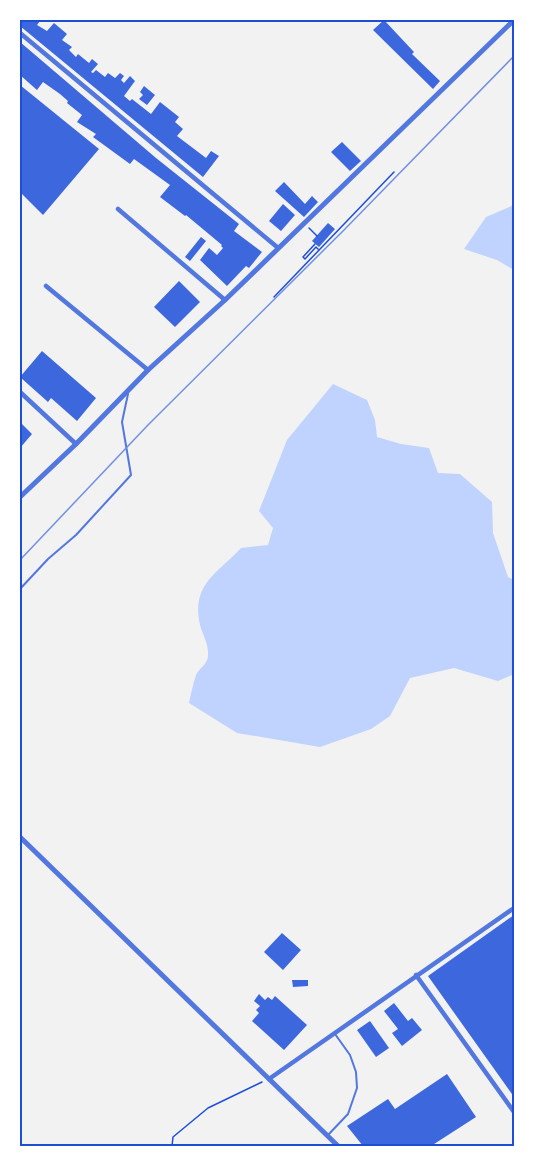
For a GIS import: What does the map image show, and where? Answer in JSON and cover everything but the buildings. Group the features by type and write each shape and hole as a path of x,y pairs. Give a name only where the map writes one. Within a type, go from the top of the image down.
{"street":[{"path":"20,497 76,444 148,370 225,300 514,20"},
{"path":"20,33 278,247"},
{"path":"118,209 225,300"},
{"path":"46,286 148,370"},
{"path":"20,392 76,444"},
{"path":"20,837 338,1146"},
{"path":"268,1079 514,908"},
{"path":"416,975 514,1112"}],"lane":[{"path":"20,590 48,559 76,535 131,475 122,423 129,390"},
{"path":"327,1136 348,1114 357,1088 356,1072 350,1055 335,1034"}],"path":[{"path":"274,297 394,172"},
{"path":"315,244 303,257 305,259 316,247 319,250"},
{"path":"172,1146 173,1137 208,1108 268,1079"}],"water":[{"path":"514,205 514,270 497,260 464,249 486,217"},
{"path":"333,384 367,400 375,420 377,437 401,444 429,448 438,473 460,474 492,502 493,533 508,577 514,580 514,674 498,681 454,668 410,678 390,716 371,729 320,747 237,733 189,703 196,675 207,661 208,656 198,611 203,589 215,573 241,548 268,545 273,528 259,511 287,440"}],"tram line":[{"path":"20,560 148,425 344,230 514,56"}]}
